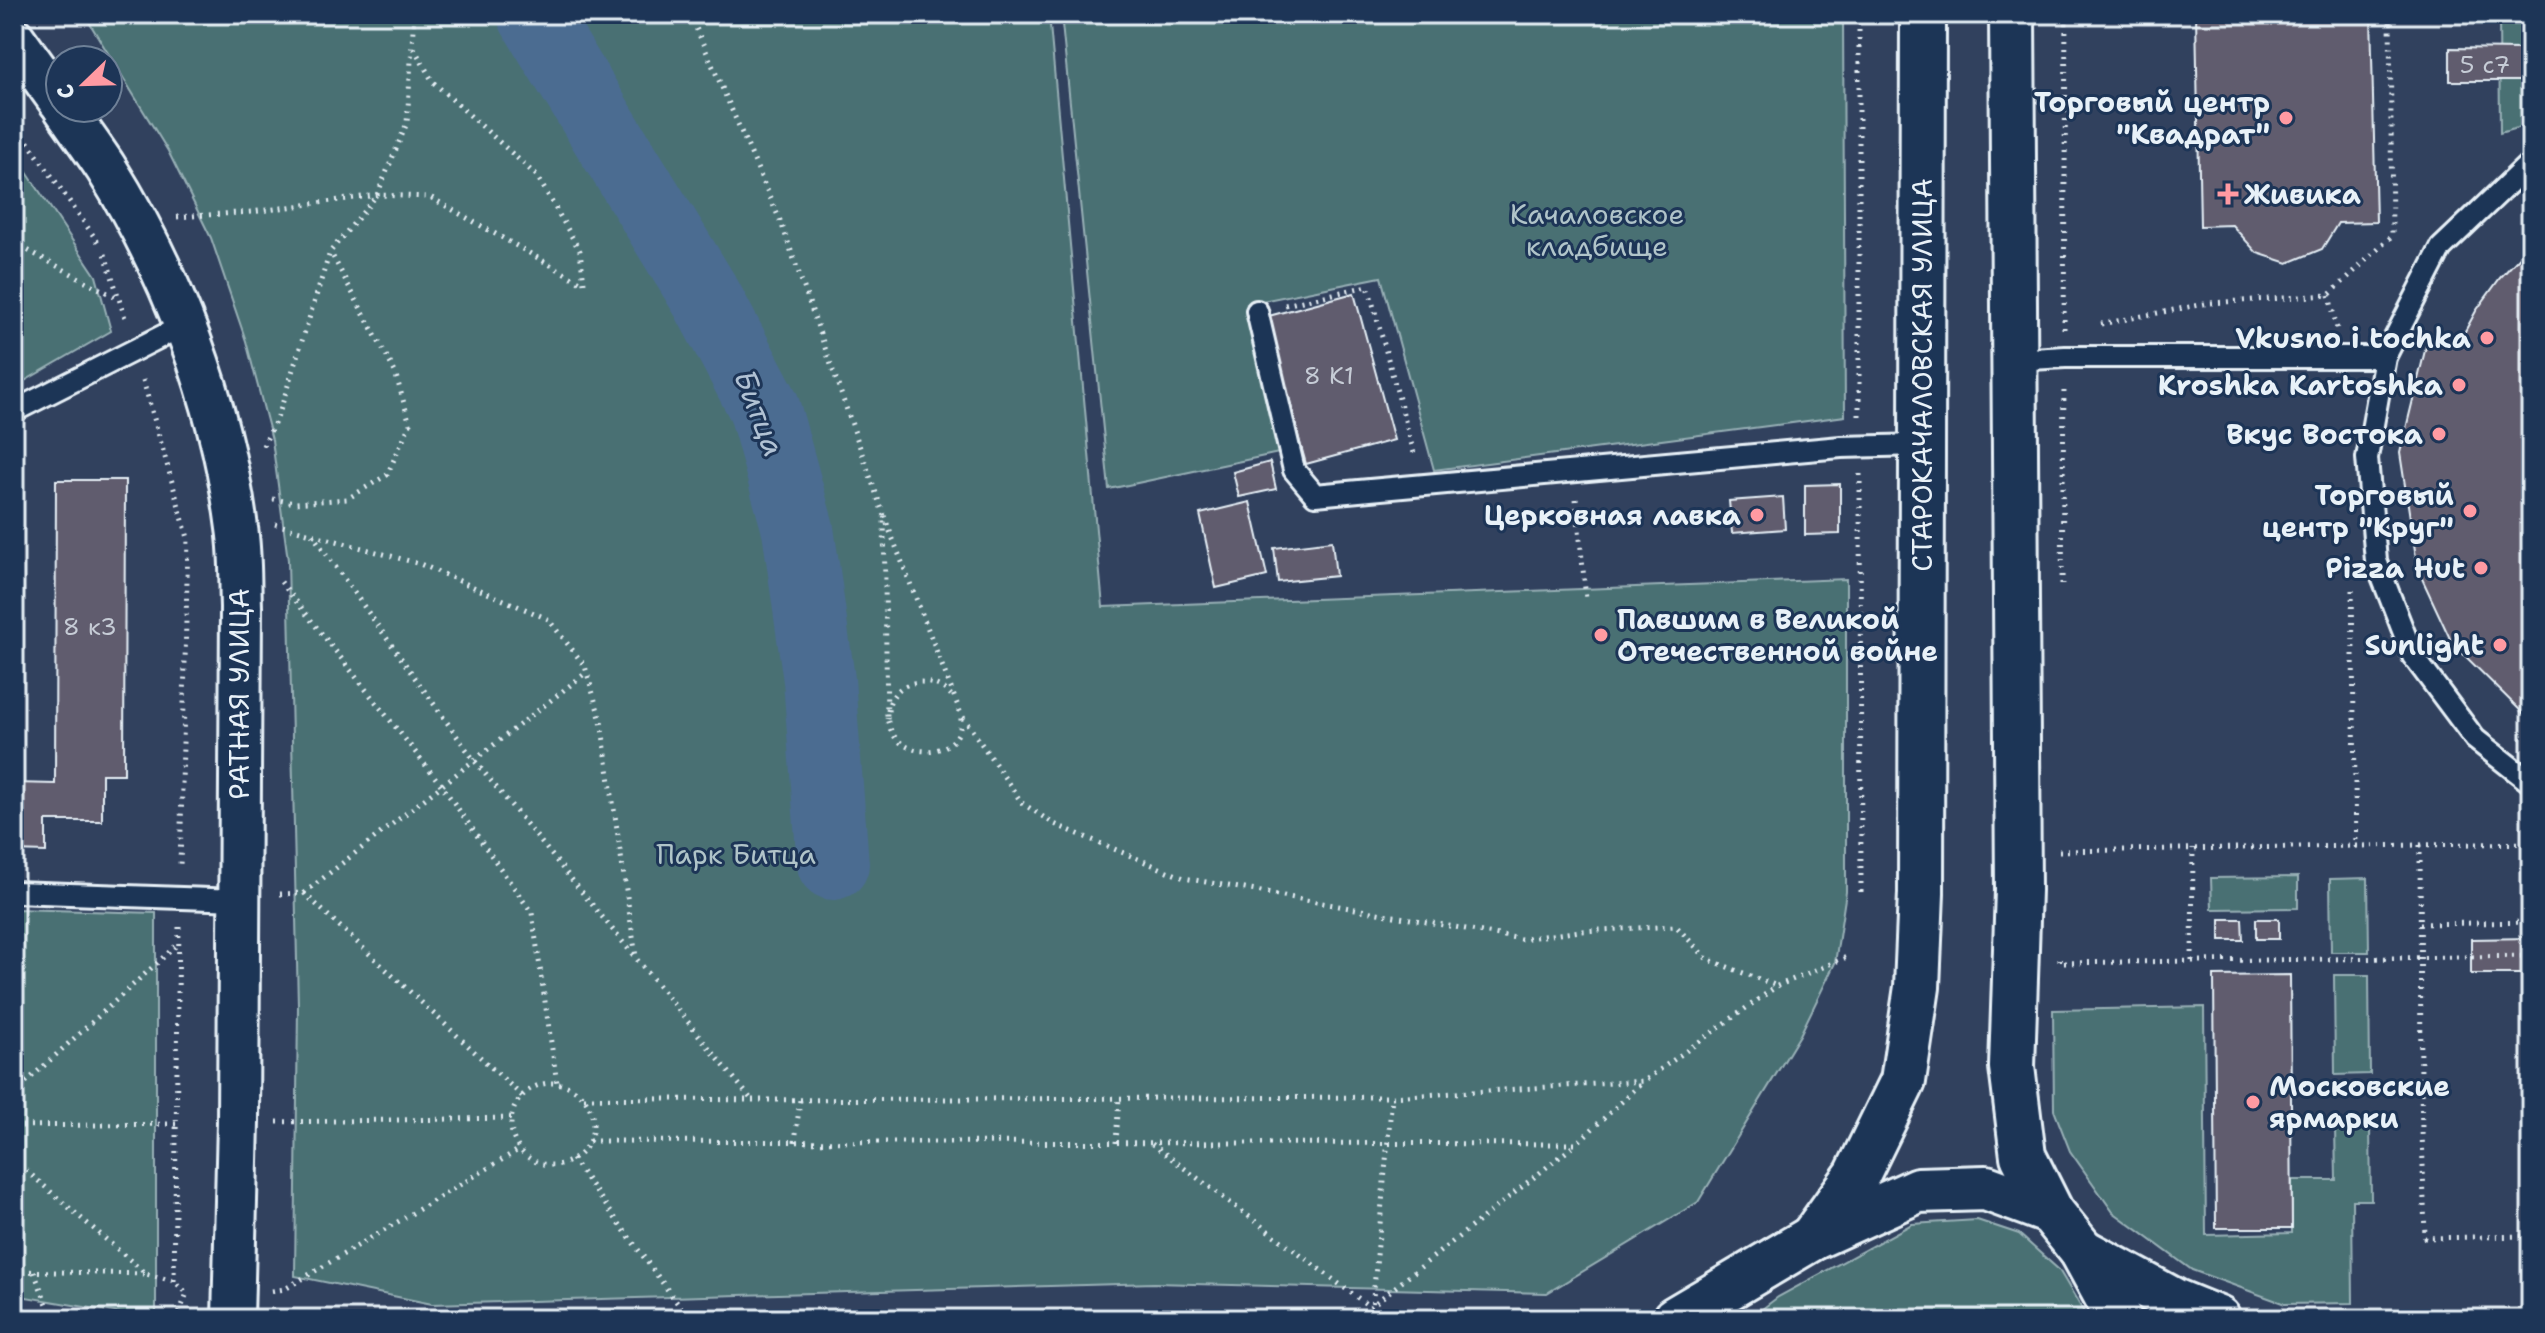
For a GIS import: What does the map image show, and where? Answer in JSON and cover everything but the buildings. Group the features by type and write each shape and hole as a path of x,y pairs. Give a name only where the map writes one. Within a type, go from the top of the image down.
{"street":[{"name":"СТАРОКАЧАЛОВСКАЯ УЛИЦА","path":"1812,1238 1857,1175 1903,1081 1917,987 1921,893 1923,14"},
{"path":"2012,14 2018,890 2012,1067 2023,1156 2051,1212 2082,1251 2119,1319"},
{"path":"14,38 44,80"},
{"name":"РАТНАЯ УЛИЦА","path":"75,124 106,169 146,241 184,325 208,395 237,529 252,897 238,1122 233,1319"},
{"path":"1675,1319 1812,1238 1918,1190 1986,1188 2051,1212"},
{"path":"2082,1251 2176,1302 2218,1319"}],"lane":[{"path":"2531,162 2441,248 2385,357 2367,458 2376,561 2413,656 2475,739 2531,783"},
{"path":"1257,311 1294,470 1315,495 1841,447 1922,445"},
{"path":"14,411 184,325"},
{"path":"2014,360 2065,357 2385,357"},
{"path":"14,892 180,898 252,897"}],"path":[{"path":"279,414 330,252 377,195 407,123 414,14"},
{"path":"690,14 782,225 884,516 961,714 960,731 952,742 931,751 907,747 893,736 887,719 884,516"},
{"path":"2066,14 2064,330 2079,328"},
{"path":"2094,325 2210,303 2329,295 2392,236 2390,14"},
{"path":"170,218 252,212 377,195 430,197 584,284 580,251 537,176 433,82 413,47"},
{"path":"14,122 104,251 188,538 174,1281"},
{"path":"14,243 119,299"},
{"path":"269,498 295,503 347,499 387,475 410,424 395,372 330,252"},
{"path":"1257,311 1368,286 1422,485"},
{"path":"2329,295 2344,357"},
{"path":"2062,596 2065,357"},
{"path":"1574,470 1586,599"},
{"path":"273,524 420,564 548,619 585,666 601,721 636,958"},
{"path":"312,534 474,760 752,1100"},
{"path":"2352,579 2356,846"},
{"path":"280,581 442,786 532,913 557,1083"},
{"path":"252,897 304,893 587,672"},
{"path":"887,719 891,700 902,688 927,681 939,685 950,693 1022,803 1054,824 1184,878 1521,939 1581,931 1676,926 1707,959 1777,986"},
{"path":"2059,835 2059,864"},
{"path":"2059,851 2531,843"},
{"path":"2420,845 2425,1238 2531,1236"},
{"path":"2192,961 2193,848"},
{"path":"304,893 522,1096"},
{"path":"2420,924 2531,922"},
{"path":"14,1093 179,942"},
{"path":"2060,948 2060,963 2531,956"},
{"path":"1370,1307 1576,1144 1644,1081 1777,986 1847,957"},
{"path":"584,1098 1392,1097 1644,1081"},
{"path":"543,1083 557,1083 573,1089 584,1098 592,1115 593,1127 589,1141 572,1159 558,1164 543,1164 520,1149 513,1135 512,1118 522,1096 543,1083"},
{"path":"1371,1319 1392,1097"},
{"path":"1116,1143 1119,1098"},
{"path":"795,1142 800,1100"},
{"path":"270,1122 512,1118"},
{"path":"14,1126 176,1124"},
{"path":"589,1141 1576,1144"},
{"path":"1152,1144 1370,1307"},
{"path":"285,1289 520,1149"},
{"path":"572,1159 689,1319"},
{"path":"14,1160 146,1274"},
{"path":"14,1271 146,1274 174,1281 187,1293 177,1319"},
{"path":"34,1272 53,1319"}],"green space":[{"name":"Парк Битца","path":"84,14 1049,14 1103,607 1846,579 1846,892 1835,963 1800,1035 1698,1202 1547,1293 1154,1283 432,1304 295,1276 298,1006 288,560 272,440 246,341 211,238 168,151 124,79 124,44 102,44"},
{"name":"Качаловское кладбище","path":"1061,14 1843,14 1845,416 1434,470 1381,277 1247,304 1279,453 1109,489"},
{"path":"2499,14 2531,14 2531,124 2500,133"},
{"path":"14,153 96,276 111,331 14,387"},
{"path":"2298,877 2298,908 2212,909 2211,878"},
{"path":"2368,878 2369,952 2331,952 2330,879"},
{"path":"14,909 156,913 156,1319 14,1295"},
{"path":"2334,975 2369,975 2370,1074 2335,1075"},
{"path":"2204,1007 2206,1235 2292,1233 2292,1180 2336,1180 2335,1126 2370,1125 2371,1200 2352,1200 2353,1303 2285,1304 2192,1270 2113,1212 2070,1151 2054,1110 2053,1010"},
{"path":"1977,1220 2019,1234 2059,1270 2088,1319 1749,1319 1778,1297 1912,1224"}],"waterway":[{"name":"Битца","path":"533,14 707,299 764,407 798,529 819,680 833,864"}],"place":[{"name":"Торговый центр \"Квадрат\"","path":"2286,118"},
{"name":"Живика","path":"2228,194"},
{"name":"Vkusno i tochka","path":"2487,338"},
{"name":"Kroshka Kartoshka","path":"2459,385"},
{"name":"Вкус Востока","path":"2439,434"},
{"name":"Торговый центр \"Круг\"","path":"2470,511"},
{"name":"Церковная лавка","path":"1757,515"},
{"name":"Pizza Hut","path":"2481,568"},
{"name":"Павшим в Великой Отечественной войне","path":"1601,635"},
{"name":"Sunlight","path":"2500,645"},
{"name":"Московские ярмарки","path":"2253,1102"}]}
